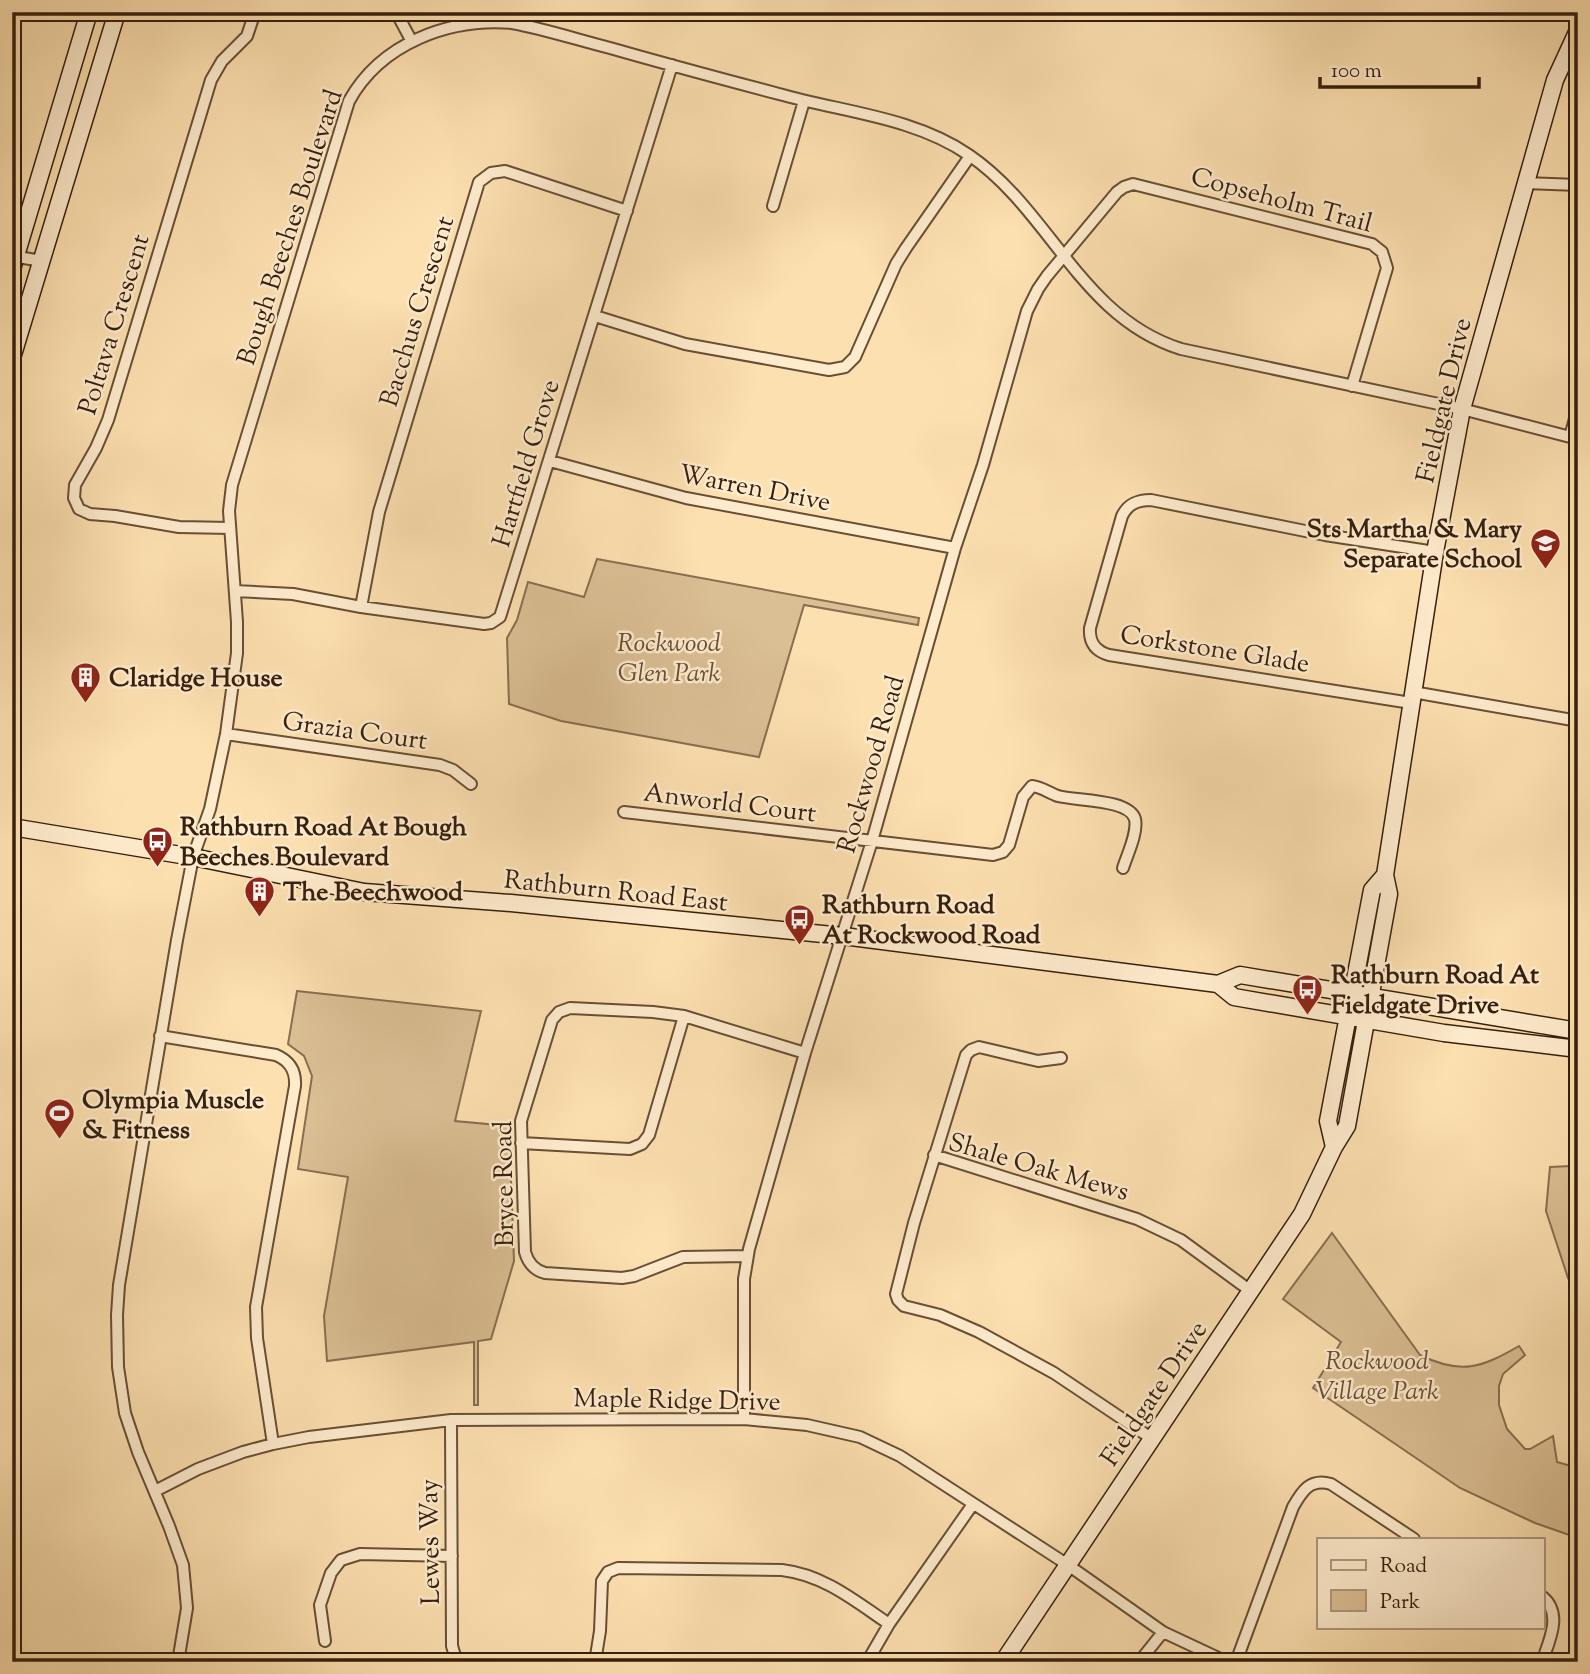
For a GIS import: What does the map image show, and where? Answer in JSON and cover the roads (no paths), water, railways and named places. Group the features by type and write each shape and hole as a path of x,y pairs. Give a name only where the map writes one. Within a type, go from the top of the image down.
{"street":[{"path":"42,261 14,260 89,12"},
{"path":"12,358 117,12"},
{"name":"Poltava Crescent","path":"230,528 179,527 90,514 77,506 73,495 77,481 108,420 211,80 222,61 247,36 255,12"},
{"path":"396,12 411,40"},
{"name":"Bough Beeches Boulevard","path":"178,1662 187,1608 186,1585 178,1550 125,1413 118,1367 119,1285 160,1035 193,857 209,809 226,734 237,653 230,528 234,475 349,101 366,75 411,40 464,25 512,23 804,101 917,128 951,143 1006,185 1063,257 1117,315 1158,341 1181,349 1462,409 1574,438"},
{"name":"Fieldgate Drive","path":"1003,1662 1151,1438 1252,1292 1302,1214 1334,1147 1348,1126 1389,894 1385,875 1435,552 1462,409 1555,80 1578,30"},
{"name":"Hartfield Grove","path":"235,591 293,594 361,607 484,624 497,620 503,610 550,461 672,65"},
{"path":"773,206 804,101"},
{"path":"595,316 685,344 832,370 843,368 855,357 906,248 971,156"},
{"name":"Bacchus Crescent","path":"361,607 379,512 480,182 491,173 505,172 627,211"},
{"path":"1525,183 1578,185"},
{"name":"Copseholm Trail","path":"1063,257 1117,192 1133,184 1372,244 1384,255 1387,268 1352,386"},
{"name":"Rockwood Road","path":"744,1419 744,1279 747,1256 1027,311 1038,289 1063,257"},
{"path":"1574,438 1578,407"},
{"name":"Warren Drive","path":"550,461 686,498 955,548"},
{"name":"Corkstone Glade","path":"1412,697 1109,655 1094,646 1090,638 1090,628 1122,516 1129,507 1139,501 1151,500 1325,535 1435,552"},
{"path":"1412,697 1578,721"},
{"name":"Grazia Court","path":"226,734 440,765 453,769 471,784"},
{"name":"Anworld Court","path":"624,811 989,855 1001,853 1010,843 1023,797 1032,786 1045,789 1056,796 1120,805 1129,810 1135,820 1135,827 1123,868"},
{"name":"Rathburn Road East","path":"12,827 193,857 364,892 511,903 843,936 1218,984 1240,975 1578,1031"},
{"name":"Fieldgate Drive","path":"1334,1147 1328,1122 1352,993 1372,890 1385,875"},
{"name":"Rathburn Road East","path":"1218,984 1234,997 1497,1040 1578,1049"},
{"name":"Bryce Road","path":"747,1256 682,1256 634,1276 622,1278 540,1271 529,1262 525,1252 522,1116 551,1025 559,1012 572,1007 684,1016 805,1053"},
{"path":"521,1143 630,1149 642,1144 649,1135 684,1016"},
{"path":"160,1035 276,1055 286,1061 294,1074 295,1086 256,1307 257,1338 273,1444"},
{"path":"934,1155 964,1058 971,1050 982,1047 1044,1062 1061,1058"},
{"name":"Shale Oak Mews","path":"1151,1438 1054,1373 979,1332 940,1315 901,1304 896,1287 934,1155 1137,1219 1181,1240 1252,1292"},
{"name":"Maple Ridge Drive","path":"155,1491 198,1469 273,1444 309,1437 451,1420 744,1419 807,1425 860,1437 900,1456 1068,1565 1163,1632 1227,1662"},
{"name":"Lewes Way","path":"451,1420 452,1646 460,1662"},
{"path":"1236,1662 1293,1507 1301,1492 1308,1486 1319,1482 1331,1484 1412,1538"},
{"path":"867,1662 889,1624 973,1504"},
{"path":"325,1641 320,1605 331,1573 341,1560 360,1554 452,1556"},
{"path":"595,1662 600,1631 602,1581 608,1572 618,1568 799,1572 831,1585 889,1624"},
{"path":"1542,1662 1554,1620 1551,1606 1544,1598"},
{"path":"1139,1662 1163,1632"}],"place":[{"name":"Sts Martha & Mary Separate School","path":"1545,570"},
{"name":"Claridge House","path":"86,704"},
{"name":"Rathburn Road At Bough Beeches Boulevard","path":"157,868"},
{"name":"The Beechwood","path":"260,918"},
{"name":"Rathburn Road At Rockwood Road","path":"799,946"},
{"name":"Rathburn Road At Fieldgate Drive","path":"1308,1016"},
{"name":"Olympia Muscle & Fitness","path":"59,1141"}],"park label":[{"name":"Rockwood Glen Park","path":"669,657"},
{"name":"Rockwood Village Park","path":"1377,1375"}]}
